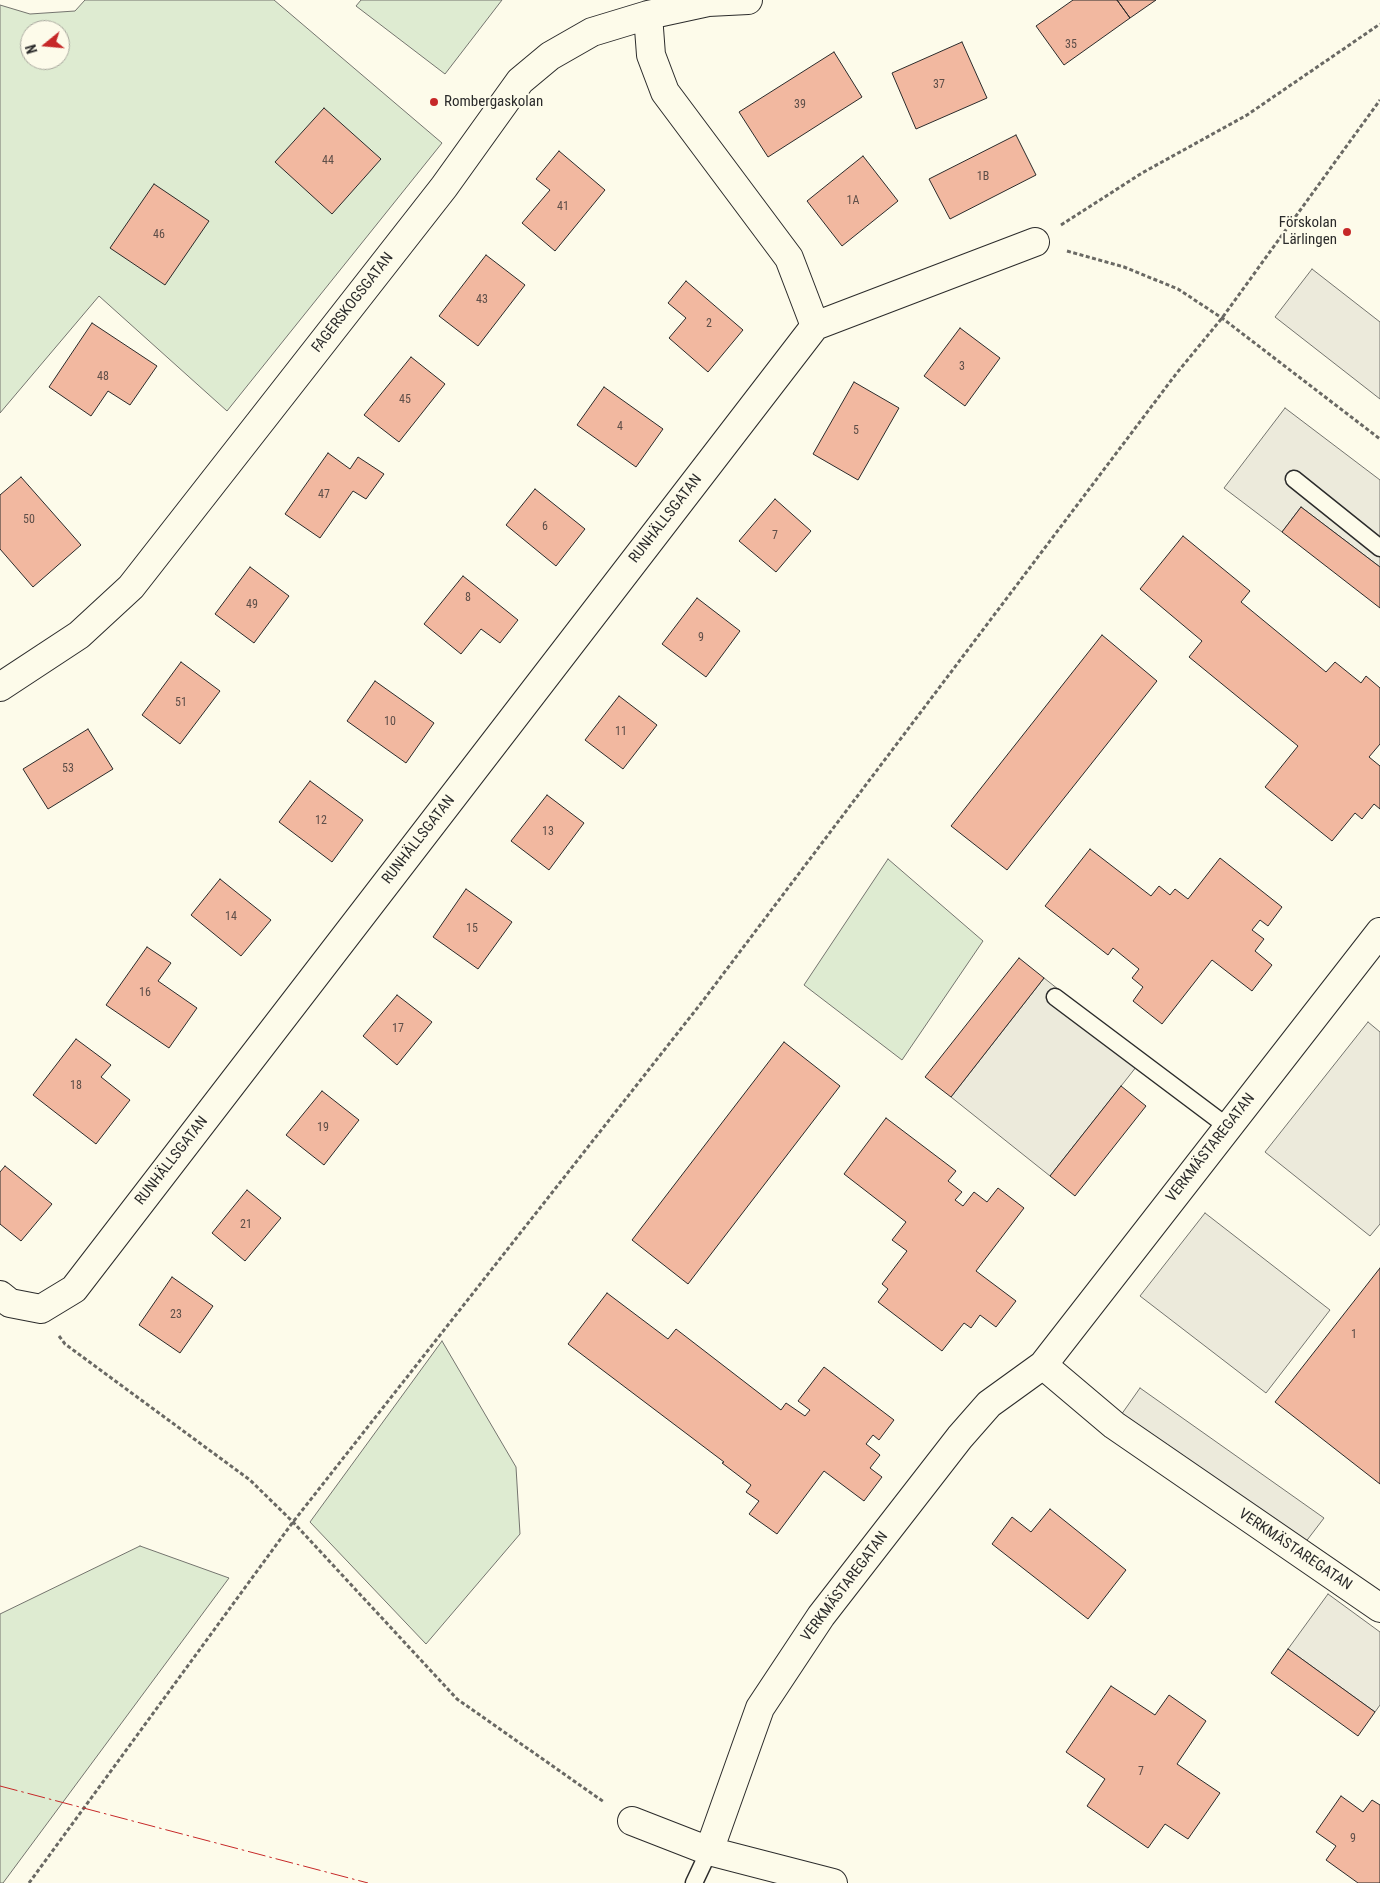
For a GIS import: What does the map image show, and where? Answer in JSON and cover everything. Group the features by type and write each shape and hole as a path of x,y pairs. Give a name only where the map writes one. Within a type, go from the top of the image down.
{"street":[{"name":"FAGERSKOGSGATAN","path":"0,687 79,635 131,587 444,187 520,81 550,56 592,32 648,15 708,2 748,0"},
{"path":"648,15 652,54 665,92 789,258 815,326 1035,242"},
{"name":"RUNHÄLLSGATAN","path":"41,1309 74,1289 815,326"},
{"name":"VERKMÄSTAREGATAN","path":"709,1851 760,1708 821,1616 965,1430 989,1404 1043,1365 1380,932"},
{"path":"0,1296 10,1303 41,1309"},
{"name":"VERKMÄSTAREGATAN","path":"1043,1365 1114,1425 1380,1608"},
{"path":"632,1821 709,1851 833,1883"}],"lane":[{"path":"1294,479 1380,548"},
{"path":"1055,997 1228,1127"},
{"name":"VERKMÄSTAREGATAN","path":"694,1883 709,1851"}],"path":[{"path":"1035,242 1142,173 1247,116 1380,24"},
{"path":"29,1883 293,1522 702,1002 1170,382 1222,318 1380,100"},
{"path":"1035,242 1133,271 1178,290 1222,318 1380,439"},
{"path":"41,1309 65,1344 250,1480 293,1522 457,1699 632,1821"}],"green space":[{"path":"85,0 274,0 442,143 227,411 99,296 0,413 0,5 30,14 75,11"},
{"path":"361,0 502,0 445,74 356,6"},
{"path":"888,859 983,941 902,1060 804,985"},
{"path":"442,1341 516,1467 520,1534 426,1644 310,1522"},
{"path":"140,1546 229,1578 3,1883 0,1883 0,1614"}],"shaded area":[{"path":"1312,269 1380,322 1380,399 1275,317"},
{"path":"1285,408 1380,480 1380,567 1301,507 1282,532 1224,488"},
{"path":"1044,978 1144,1057 1050,1176 951,1097"},
{"path":"1368,1022 1380,1032 1380,1224 1370,1236 1265,1152"},
{"path":"1205,1213 1330,1310 1266,1393 1140,1296"},
{"path":"1140,1388 1324,1518 1298,1552 1114,1425"},
{"path":"1328,1594 1380,1632 1380,1705 1375,1712 1288,1649"}],"building":[{"path":"1073,0 1117,0 1130,18 1064,65 1036,26"},
{"path":"1117,0 1156,0 1130,18"},
{"path":"962,42 987,98 916,129 892,73"},
{"path":"834,52 862,97 768,157 739,112"},
{"path":"324,108 381,159 332,214 275,162"},
{"path":"1016,135 1036,175 950,219 929,179"},
{"path":"559,151 605,190 555,251 522,223 550,190 536,179"},
{"path":"863,156 898,201 842,246 807,201"},
{"path":"154,184 209,221 165,285 110,248"},
{"path":"486,255 525,285 478,346 439,316"},
{"path":"686,281 743,330 708,372 669,338 686,318 668,303"},
{"path":"92,323 157,366 130,405 108,391 91,416 49,387"},
{"path":"960,328 1000,358 965,406 924,376"},
{"path":"411,357 445,384 399,442 364,415"},
{"path":"854,382 899,408 858,480 813,454"},
{"path":"604,387 663,429 636,467 577,425"},
{"path":"328,453 350,469 358,457 384,474 366,499 353,491 320,538 285,514"},
{"path":"21,477 81,545 33,587 0,549 0,495"},
{"path":"535,489 585,529 556,566 506,525"},
{"path":"775,499 811,531 776,572 739,541"},
{"path":"1301,507 1380,567 1380,608 1282,532"},
{"path":"1183,536 1250,591 1241,602 1326,672 1335,662 1361,683 1366,676 1380,688 1380,744 1369,757 1380,766 1380,809 1374,804 1362,819 1355,813 1332,841 1265,787 1298,746 1189,657 1202,641 1140,589"},
{"path":"250,567 289,596 254,643 215,614"},
{"path":"463,576 518,620 500,643 481,629 461,654 424,624"},
{"path":"697,598 740,631 706,677 662,644"},
{"path":"1102,635 1157,681 1007,870 951,826"},
{"path":"181,662 220,691 180,744 142,715"},
{"path":"375,681 434,723 406,763 347,721"},
{"path":"619,696 657,725 623,769 585,740"},
{"path":"88,729 113,769 48,809 23,769"},
{"path":"310,781 363,820 332,862 279,822"},
{"path":"547,795 584,823 549,870 511,841"},
{"path":"1090,849 1151,896 1159,886 1170,895 1175,889 1188,899 1220,858 1282,907 1268,926 1260,920 1252,930 1264,939 1255,951 1272,965 1252,991 1212,960 1162,1024 1133,1001 1143,987 1132,978 1139,969 1113,948 1108,955 1045,906"},
{"path":"220,879 271,920 241,956 191,915"},
{"path":"466,889 512,922 478,969 433,937"},
{"path":"147,947 171,963 158,981 197,1008 169,1048 106,1005"},
{"path":"1019,958 1044,978 951,1097 925,1077"},
{"path":"397,995 432,1022 397,1065 363,1036"},
{"path":"76,1039 111,1065 101,1077 130,1100 96,1144 33,1095"},
{"path":"784,1042 840,1086 688,1284 632,1240"},
{"path":"1121,1086 1146,1106 1075,1196 1050,1176"},
{"path":"322,1091 359,1120 324,1165 286,1135"},
{"path":"886,1118 956,1171 948,1181 962,1192 955,1200 963,1206 974,1192 987,1202 998,1188 1024,1208 976,1271 1016,1301 996,1327 980,1315 971,1328 964,1323 942,1351 878,1302 888,1289 882,1284 907,1251 892,1240 906,1222 844,1174"},
{"path":"5,1166 52,1204 21,1241 0,1224 0,1172"},
{"path":"247,1190 281,1218 245,1261 212,1233"},
{"path":"1380,1268 1380,1484 1275,1402"},
{"path":"172,1277 213,1306 180,1353 139,1325"},
{"path":"607,1293 668,1339 676,1329 781,1410 786,1403 805,1416 810,1410 798,1401 824,1367 894,1420 879,1440 873,1435 866,1444 880,1455 870,1468 882,1477 864,1501 824,1471 777,1534 749,1514 759,1501 746,1492 751,1485 722,1463 724,1462 568,1344"},
{"path":"1050,1509 1126,1570 1088,1619 992,1544 1012,1517 1031,1532"},
{"path":"1288,1649 1375,1712 1358,1736 1271,1673"},
{"path":"1111,1686 1155,1715 1169,1695 1206,1721 1177,1764 1220,1793 1188,1839 1165,1824 1148,1848 1087,1806 1105,1779 1066,1752"},
{"path":"1341,1796 1363,1812 1372,1800 1380,1805 1380,1883 1358,1883 1326,1860 1336,1846 1316,1832"}],"power":[{"path":"0,1786 368,1883"}],"place":[{"name":"Rombergaskolan","path":"434,102"},
{"name":"Förskolan Lärlingen","path":"1347,232"}]}
